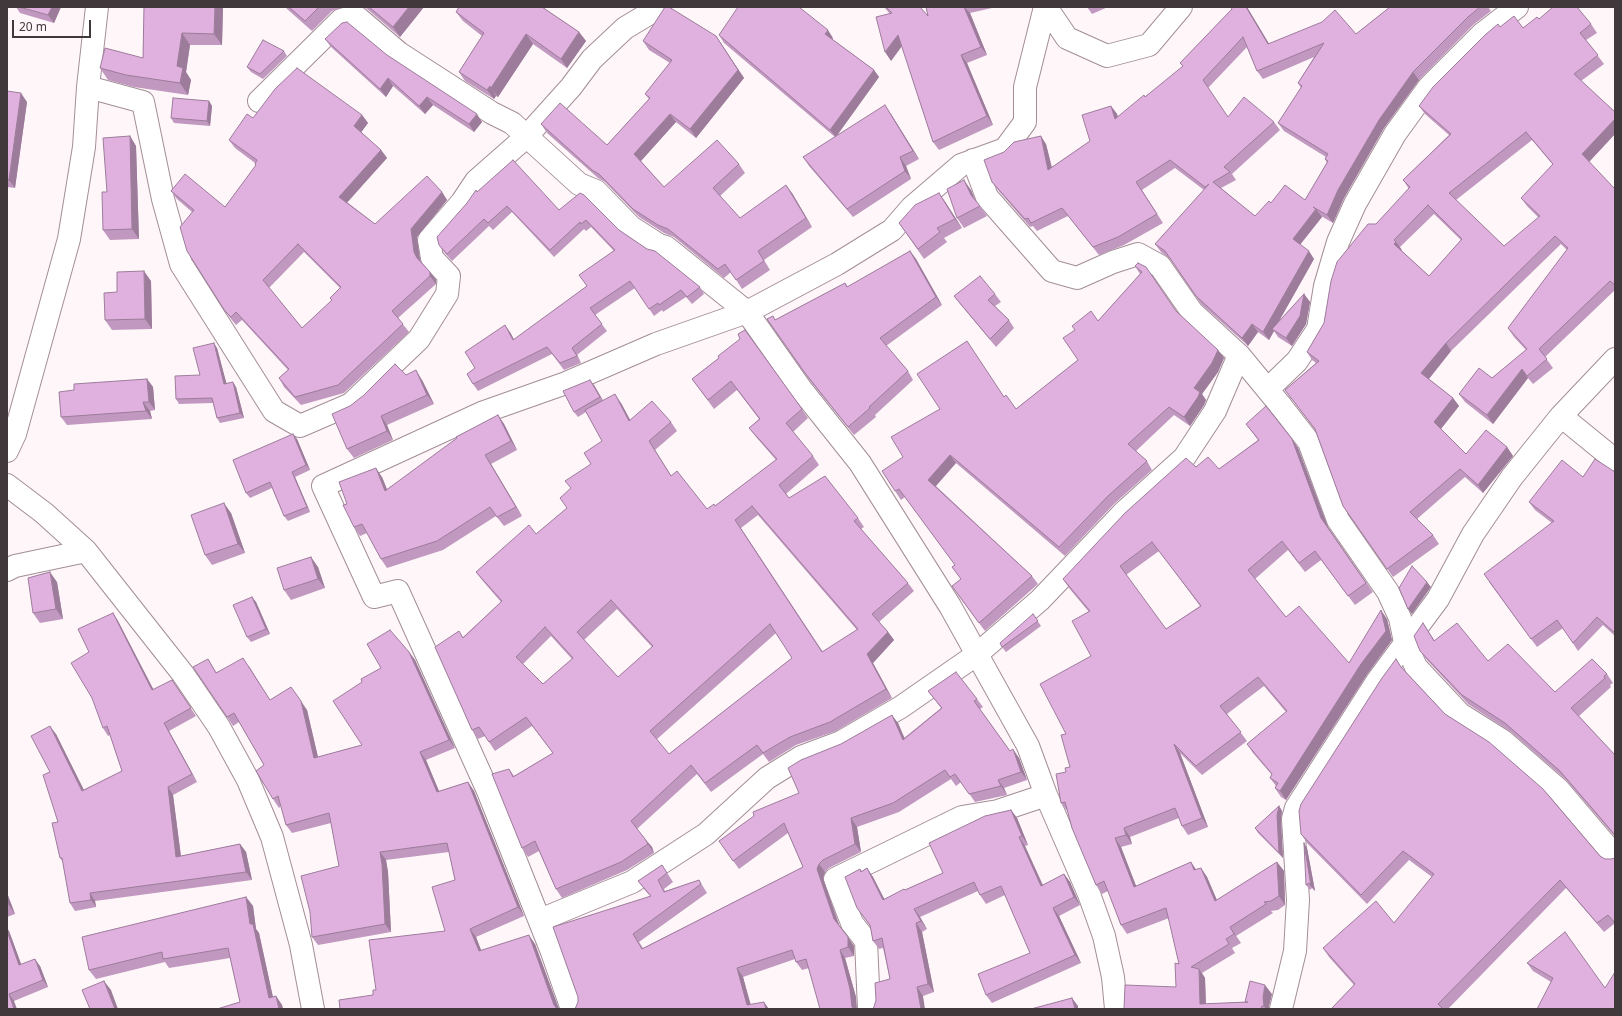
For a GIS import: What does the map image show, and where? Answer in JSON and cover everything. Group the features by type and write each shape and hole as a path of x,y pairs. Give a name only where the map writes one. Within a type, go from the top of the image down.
{"street":[{"path":"10,439 69,239 84,147 88,87 97,7"},
{"path":"88,87 143,102 163,199 181,264 274,411 300,426 351,404 418,339 448,294 449,276 432,258 429,240 462,202 476,181 526,137 571,87 592,59 625,28 660,7"},
{"path":"1045,7 1067,38 1107,56 1149,45 1181,7"},
{"path":"572,1009 540,920 488,791 398,591 374,597 323,486 484,412 566,383 656,344 747,312 837,264 892,230 912,207 961,166 973,160 1005,149 1025,122 1025,87 1045,7"},
{"path":"1268,390 1297,361 1318,329 1326,286 1338,242 1355,204 1395,134 1429,87 1482,34 1517,7"},
{"path":"259,101 341,20 351,17 358,18 399,53 492,113 512,123 579,184 596,191 631,227 660,246 666,246 747,312 801,389 860,463 950,606 1028,746 1046,795 1089,894 1104,936 1113,977 1116,1009"},
{"path":"973,160 987,197 1052,271 1077,278 1113,262 1138,254 1160,266 1192,312 1239,355 1309,442 1338,520 1388,592 1400,618 1405,642 1416,667 1460,714 1503,741 1558,790 1615,856"},
{"path":"540,920 632,882 706,834 767,778 801,757 841,742 901,707 976,655 1040,600 1123,513 1184,458 1215,411 1239,355"},
{"path":"1281,1009 1295,951 1298,907 1293,818 1296,808 1378,680 1438,599 1473,534 1512,477 1561,416 1615,359"},
{"path":"1561,416 1615,460"},
{"path":"7,485 44,513 86,551 183,674 219,727 248,780 272,837 301,945 313,1009"},
{"path":"7,570 15,566 86,551"},
{"path":"869,1009 866,941 852,923 835,879 962,817 998,811 1046,795"}],"building":[{"path":"19,7 52,7 48,15"},
{"path":"144,7 215,7 214,34 182,33 177,66 183,68 180,83 126,75 100,68 105,48 143,58"},
{"path":"289,7 319,7 305,21"},
{"path":"369,7 409,7 393,27"},
{"path":"459,7 542,7 579,32 561,59 526,34 491,88 490,86 487,90 459,72 484,33 456,12"},
{"path":"665,7 669,7 716,36 738,70 690,129 670,114 634,154 664,187 717,140 739,164 713,188 740,218 786,185 806,218 758,251 764,261 736,280 725,264 718,269 668,229 658,225 633,209 599,174 592,170 541,124 560,103 607,145 650,98 645,94 672,60 643,41"},
{"path":"738,7 799,7 828,30 825,34 874,70 830,130 719,35"},
{"path":"886,7 920,7 928,16 926,7 964,7 981,47 961,55 987,116 933,142 898,35 885,52 876,17 892,13"},
{"path":"1231,7 1246,7 1268,44 1322,22 1335,10 1356,34 1390,7 1480,7 1413,72 1379,120 1338,190 1327,215 1313,207 1316,209 1293,239 1309,251 1263,332 1252,324 1242,338 1196,296 1165,251 1155,244 1209,184 1205,187 1170,160 1136,182 1157,214 1118,237 1093,247 1062,208 1031,223 1028,218 1025,219 992,182 984,160 1004,152 1014,142 1041,136 1048,170 1090,141 1082,115 1111,106 1115,119 1183,66 1180,63 1232,9","holes":["1243,37 1257,71 1324,43 1298,83 1302,86 1278,123 1328,154 1325,159 1328,161 1305,200 1285,185 1271,203 1269,201 1255,216 1213,182 1230,172 1224,167 1274,122 1244,97 1228,117 1203,80"]},
{"path":"1553,7 1577,7 1591,24 1580,33 1598,55 1574,74 1615,112 1615,119 1582,154 1615,188 1615,285 1610,281 1539,349 1547,359 1527,376 1522,369 1487,415 1459,394 1479,368 1492,378 1527,349 1508,328 1568,248 1555,236 1446,343 1421,373 1453,398 1434,422 1466,454 1486,430 1507,447 1478,485 1460,469 1410,512 1433,535 1387,569 1343,506 1315,429 1285,390 1319,361 1307,352 1324,323 1331,281 1337,262 1368,224 1376,224 1410,187 1403,180 1451,134 1419,106 1433,87 1498,24 1500,27 1514,16 1523,28 1537,17 1539,19","holes":["1526,132 1553,164 1521,198 1540,216 1504,246 1449,193","1428,205 1462,239 1429,276 1394,244 1396,242 1394,240"]},
{"path":"347,22 387,55 477,114 469,124 427,97 419,106 388,78 380,89 325,39 342,23"},
{"path":"263,40 284,51 260,74 247,67"},
{"path":"297,68 362,115 354,126 381,150 339,197 375,224 427,176 442,192 411,229 414,252 417,258 430,272 430,276 392,311 403,324 338,385 295,397 279,378 289,369 236,312 231,317 225,311 187,251 180,227 194,210 171,191 185,174 225,207 256,165 257,160 229,140 247,114 253,118 275,89","holes":["298,244 341,287 330,298 332,300 302,328 263,280"]},
{"path":"7,91 21,93 9,180 7,179"},
{"path":"173,98 209,101 207,121 171,118"},
{"path":"885,105 913,151 900,157 905,171 847,209 803,157"},
{"path":"130,136 132,229 103,230 102,192 107,192 103,138"},
{"path":"513,160 559,210 580,193 584,195 619,230 647,249 655,251 700,287 687,297 681,290 659,305 658,303 649,309 630,281 590,308 602,324 572,348 577,356 560,363 547,347 473,384 467,374 475,368 465,352 505,325 513,340 587,286 579,275 615,250 586,220 581,224 580,222 550,250 507,206 488,223 484,219 447,254 439,245 437,237 467,203 476,190 477,192"},
{"path":"964,180 971,195 980,206 957,218 947,189"},
{"path":"939,193 955,219 937,228 940,232 918,249 899,223 915,205"},
{"path":"910,251 936,297 880,338 908,371 848,427 805,373 767,319 773,316 775,320 845,283 847,287"},
{"path":"1138,263 1146,267 1176,311 1218,350 1212,363 1194,388 1200,392 1198,397 1184,417 1169,407 1128,444 1147,461 1108,496 1059,547 950,455 928,480 1032,576 979,623 952,586 961,579 952,567 955,565 899,489 895,491 882,471 903,457 891,437 940,409 917,374 967,341 1004,397 1006,395 1016,409 1078,360 1063,338 1075,330 1072,326 1091,311 1098,321 1142,272 1135,266"},
{"path":"144,271 145,319 105,320 104,293 117,292 117,272"},
{"path":"980,276 995,294 988,300 1009,320 990,339 954,296"},
{"path":"1304,294 1300,316 1286,338 1272,329"},
{"path":"745,330 802,409 786,423 813,456 779,485 789,498 825,476 858,518 854,521 908,583 872,614 888,632 867,654 886,689 830,722 790,737 763,753 757,745 705,783 691,765 631,821 648,844 621,862 556,889 535,841 522,848 492,774 509,769 513,777 553,753 526,717 489,742 479,727 472,730 435,647 459,631 463,638 502,601 476,572 529,525 536,534 567,508 560,498 571,488 565,481 591,464 584,453 602,441 585,410 615,394 629,421 652,401 671,422 649,441 671,476 677,471 707,509 714,504 715,506 777,459 749,428 760,419 731,381 708,400 692,379 740,339 738,334","holes":["752,506 858,629 822,652 735,520","611,600 653,646 618,677 577,632","770,624 792,658 669,754 650,731","545,627 573,658 543,684 516,657"]},
{"path":"214,343 224,384 233,382 240,413 217,418 212,398 176,399 175,376 200,375 193,348"},
{"path":"395,364 406,375 416,370 427,395 381,416 387,431 347,449 332,414 350,406 364,395"},
{"path":"147,379 149,402 143,402 146,411 61,417 59,392 74,390 74,384"},
{"path":"590,380 600,397 574,412 563,391"},
{"path":"1266,406 1292,439 1321,518 1366,583 1348,596 1315,551 1299,563 1282,541 1248,570 1286,617 1299,606 1349,663 1381,610 1386,631 1361,664 1280,791 1275,788 1278,783 1270,778 1272,774 1247,744 1287,711 1258,677 1220,706 1241,732 1196,766 1174,744 1202,818 1182,826 1175,808 1124,828 1126,835 1115,838 1134,887 1191,862 1194,870 1201,868 1215,901 1277,862 1279,896 1271,901 1264,902 1266,904 1230,927 1234,934 1226,939 1229,944 1191,967 1199,969 1200,1004 1248,1002 1245,1002 1250,981 1265,985 1263,997 1264,1006 1262,1006 1261,1009 1124,1009 1125,985 1176,987 1175,963 1179,964 1166,908 1121,925 1104,881 1096,885 1072,828 1065,802 1061,803 1056,774 1066,772 1065,768 1070,767 1061,735 1066,734 1040,684 1091,656 1072,621 1090,611 1063,579 1125,513 1186,458 1196,467 1208,457 1219,469 1259,440 1246,424","holes":["1152,542 1201,606 1166,629 1120,566"]},
{"path":"498,415 511,441 485,455 516,507 497,517 490,507 437,541 381,559 362,524 354,527 343,505 347,504 339,482 376,468 385,491 457,438 456,437"},
{"path":"293,434 306,465 292,472 307,507 284,516 270,482 246,493 233,460"},
{"path":"1595,459 1615,472 1615,633 1597,617 1573,643 1557,620 1531,639 1484,574 1554,521 1529,502 1562,460 1583,477"},
{"path":"224,503 238,544 205,555 191,515"},
{"path":"311,557 318,579 284,590 277,568"},
{"path":"1412,566 1427,582 1408,609 1399,588"},
{"path":"50,572 56,609 33,613 28,578"},
{"path":"252,597 266,629 247,637 233,605"},
{"path":"113,613 152,690 172,680 191,708 164,723 192,774 168,787 176,857 240,844 246,872 90,893 91,900 70,903 62,858 60,858 52,823 58,822 43,775 50,772 31,736 50,726 82,791 122,771 107,726 103,728 92,698 71,663 89,652 78,629"},
{"path":"1033,614 1038,621 1002,647 1000,643"},
{"path":"1423,623 1434,641 1457,623 1488,661 1508,644 1555,692 1592,659 1607,674 1604,676 1605,678 1571,708 1615,755 1615,835 1560,771 1505,723 1462,695 1420,651 1414,636"},
{"path":"390,630 409,652 449,740 420,752 437,792 468,782 518,907 470,929 479,951 529,935 554,1005 557,1009 340,1009 339,1000 373,995 373,990 376,990 369,940 445,931 432,887 455,880 447,843 380,852 385,924 312,937 310,912 301,876 339,866 329,813 286,825 278,796 273,799 256,771 264,765 234,713 227,717 193,667 208,659 216,673 243,658 270,700 291,687 301,701 314,758 362,745 333,701 362,682 361,679 381,668 367,644"},
{"path":"1396,659 1401,667 1445,714 1489,742 1543,789 1600,856 1605,859 1615,858 1615,923 1608,915 1597,923 1560,880 1438,1004 1443,1009 1331,1009 1355,984 1323,948 1376,901 1394,923 1434,874 1403,851 1361,895 1301,834 1299,811 1301,804 1382,678"},
{"path":"956,672 977,699 974,701 1010,751 1013,749 1021,772 998,780 1001,786 969,794 955,774 950,777 945,770 893,803 851,818 855,844 823,860 817,869 834,919 848,937 848,947 840,950 850,989 852,1007 855,1009 820,1009 806,959 796,962 792,950 737,968 747,1005 764,1002 766,1009 575,1009 578,1002 578,997 553,927 651,896 638,881 662,865 667,873 658,880 664,892 699,880 701,884 633,934 642,949 803,867 784,823 733,861 719,841 754,816 753,812 799,793 788,768 801,760 841,744 892,715 903,740 942,708 928,691"},
{"path":"1279,806 1277,815 1279,853 1255,828"},
{"path":"1011,810 1022,836 1019,837 1041,886 1064,874 1074,897 1053,908 1075,955 986,995 978,974 1030,953 1001,886 980,895 974,882 914,909 921,921 916,923 928,984 917,987 921,1009 872,1009 876,1000 875,983 890,979 882,938 873,941 870,925 857,908 845,877 860,869 861,872 867,868 883,900 904,889 905,890 943,873 929,843 985,816"},
{"path":"1304,843 1311,886 1309,883 1306,885"},
{"path":"246,897 250,924 253,924 269,998 276,996 279,1009 217,1009 240,1002 228,948 163,959 162,952 89,970 82,937"},
{"path":"7,931 19,965 35,959 43,980 9,994 14,1009 7,1009"},
{"path":"1565,932 1605,988 1615,972 1615,1009 1537,1009 1553,978 1527,963"},
{"path":"104,981 115,1009 90,1009 82,990"},
{"path":"1072,998 1075,1009 1031,1009"}]}
